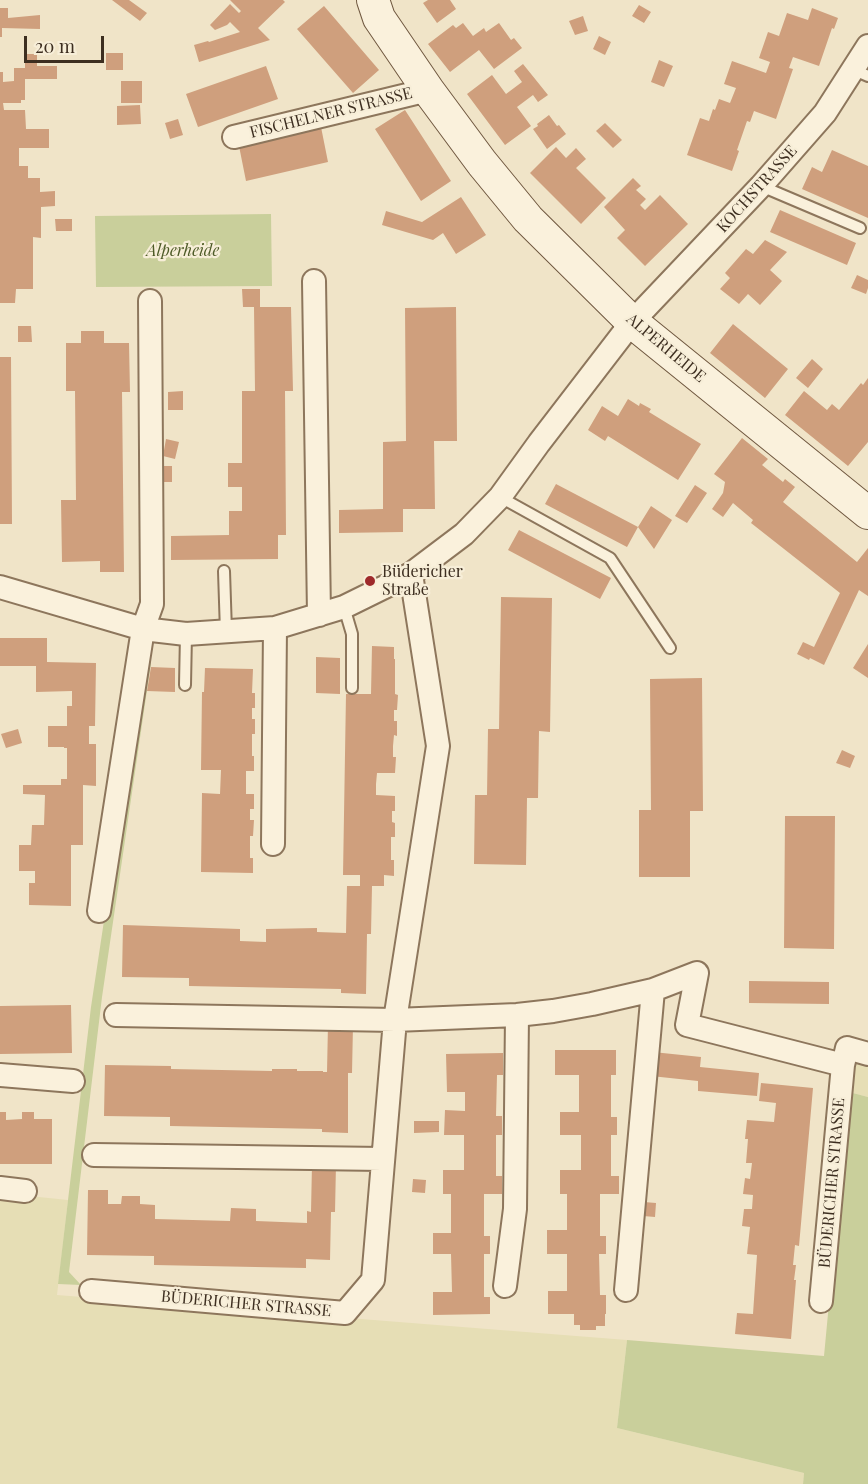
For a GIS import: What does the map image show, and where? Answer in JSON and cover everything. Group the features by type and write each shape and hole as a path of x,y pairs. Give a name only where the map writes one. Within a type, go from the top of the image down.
{"street":[{"name":"FISCHELNER STRASSE","path":"373,0 379,18 482,163"},
{"name":"KOCHSTRASSE","path":"632,322 761,186 861,73 868,46"},
{"name":"FISCHELNER STRASSE","path":"234,137 428,90"},
{"name":"ALPERHEIDE","path":"482,163 528,219 632,322 868,513"},
{"path":"314,280 319,615"},
{"path":"99,910 143,629 152,604 150,301"},
{"path":"0,587 143,629 186,634 275,628 344,607 411,574 464,534 500,497 632,322"},
{"name":"BÜDERICHER STRASSE","path":"91,1291 345,1313 373,1280 395,1020 438,746 411,574"},
{"path":"273,844 275,628"},
{"path":"116,1015 395,1020 517,1015 592,1004 653,990 697,973 687,1025 843,1065 847,1048 868,1053"},
{"path":"626,1290 653,990"},
{"path":"506,1286 515,1209 517,1015"},
{"name":"BÜDERICHER STRASSE","path":"821,1301 843,1065"},
{"path":"0,1075 72,1082"},
{"path":"94,1155 382,1159"},
{"path":"0,1188 26,1191"}],"lane":[{"path":"761,186 860,228"},
{"path":"500,497 610,558 670,648"},
{"path":"224,571 226,632"},
{"path":"344,607 352,634 352,688"},
{"path":"185,685 186,634"}],"shaded area":[{"path":"852,1056 868,1061 868,1097 849,1092"},
{"path":"0,1193 68,1200 57,1295 627,1340 617,1428 804,1473 803,1484 0,1484"}],"green space":[{"name":"Alperheide","path":"271,214 272,286 96,287 95,216"},
{"path":"143,662 151,663 102,997 69,1272 81,1285 58,1284 91,1007"},
{"path":"849,1092 868,1097 868,1484 803,1484 804,1473 617,1428 627,1340 824,1356"}],"building":[{"path":"112,0 129,0 147,13 140,21"},
{"path":"230,0 283,0 285,2 258,28 270,40 199,62 194,45 240,32 230,22 215,30 210,25 230,4 239,13 241,11"},
{"path":"428,0 450,0 456,9 437,23 423,3"},
{"path":"639,5 651,12 644,23 632,16"},
{"path":"324,6 379,70 353,93 297,29"},
{"path":"0,8 8,8 8,18 40,15 40,29 2,28 2,37 0,37"},
{"path":"812,8 838,18 834,29 832,28 819,66 793,57 789,68 793,69 776,119 754,111 750,122 747,121 732,171 687,155 700,118 709,121 719,99 730,103 736,88 724,84 732,61 766,73 770,62 759,58 768,32 779,36 787,13 808,20"},
{"path":"583,16 588,31 575,35 569,21"},
{"path":"463,23 473,36 484,28 486,32 499,23 511,40 514,38 522,48 494,69 479,50 450,72 428,44 453,25 456,28"},
{"path":"599,36 611,42 605,55 593,49"},
{"path":"106,53 123,53 123,70 106,70"},
{"path":"25,54 37,54 37,66 57,66 57,79 25,79 25,100 21,100 21,103 3,103 4,110 25,110 26,129 49,129 49,148 19,148 19,166 28,166 28,178 40,178 40,192 55,191 55,206 41,207 41,238 33,237 33,289 16,289 15,303 0,303 0,72 3,72 3,82 14,81 14,68 25,68"},
{"path":"659,60 673,66 664,87 651,82"},
{"path":"523,64 548,95 538,102 533,95 517,107 531,126 505,145 467,94 492,75 506,94 522,82 514,71"},
{"path":"266,66 278,99 198,127 186,94"},
{"path":"121,81 142,81 142,103 121,103"},
{"path":"140,105 141,124 117,125 117,106"},
{"path":"405,110 451,181 421,201 375,129"},
{"path":"549,115 566,134 547,149 533,129"},
{"path":"178,119 183,135 170,139 165,123"},
{"path":"605,123 622,140 613,148 596,131"},
{"path":"321,127 328,162 246,181 239,146"},
{"path":"556,147 566,158 576,148 586,159 576,168 606,198 581,224 530,173"},
{"path":"832,150 868,166 868,218 802,189 812,167 822,172"},
{"path":"633,178 641,186 636,190 646,199 640,205 645,210 660,195 688,224 645,266 617,238 625,230 604,207"},
{"path":"461,197 486,235 456,254 443,233 433,240 382,225 386,211 422,222"},
{"path":"780,210 856,243 847,265 770,232"},
{"path":"55,219 72,219 72,231 56,231"},
{"path":"765,240 787,252 770,270 782,281 760,305 748,294 739,304 720,289 730,278 725,273 746,249 753,254"},
{"path":"857,275 868,280 866,294 851,288"},
{"path":"242,289 260,289 260,307 291,307 293,391 285,391 286,535 278,535 278,559 171,560 171,536 229,535 229,511 242,511 242,487 228,487 228,463 242,463 242,391 255,391 254,307 243,307"},
{"path":"456,307 457,441 434,441 435,509 403,509 403,532 339,533 339,510 383,509 383,442 406,441 405,308"},
{"path":"733,324 788,369 765,398 710,353"},
{"path":"18,326 31,326 32,342 18,342"},
{"path":"81,331 104,331 104,343 129,343 130,392 122,392 124,572 100,572 100,561 62,562 61,500 76,500 75,391 66,391 66,343 81,343"},
{"path":"0,357 11,357 12,524 0,524"},
{"path":"812,359 823,369 808,388 796,378"},
{"path":"868,378 868,442 848,466 785,415 804,391 827,410 832,404 839,410 861,383 863,385"},
{"path":"183,391 183,410 168,410 168,392"},
{"path":"628,399 639,406 640,403 651,409 649,412 701,444 678,480 608,436 605,441 588,430 602,406 618,416"},
{"path":"742,438 768,459 762,465 783,482 785,479 795,487 783,502 857,562 868,548 868,596 859,590 824,665 797,654 803,642 814,647 840,593 751,523 753,520 733,503 723,517 712,509 723,493 725,482 714,474"},
{"path":"166,439 179,442 175,459 163,456"},
{"path":"161,466 172,466 172,482 162,482"},
{"path":"556,484 638,527 627,547 545,504"},
{"path":"695,485 707,493 687,523 675,516"},
{"path":"651,506 672,520 654,549 638,527"},
{"path":"519,530 611,578 600,599 508,550"},
{"path":"501,597 552,598 550,732 539,731 538,798 527,798 526,865 474,864 475,795 487,795 488,729 499,729"},
{"path":"0,638 47,638 47,662 96,663 95,726 89,726 89,744 96,744 96,786 83,785 83,845 71,845 71,906 29,905 29,883 35,883 35,871 19,871 19,845 31,845 32,825 44,825 45,795 23,794 23,785 61,785 61,779 67,779 67,748 48,747 48,726 67,726 67,706 72,706 72,691 36,692 36,666 0,666"},
{"path":"868,644 868,678 853,668"},
{"path":"372,646 394,647 395,694 398,695 397,710 394,710 394,721 397,721 397,736 394,735 393,746 393,757 396,757 395,773 377,773 376,784 376,795 395,796 392,822 395,823 395,837 391,837 394,876 384,875 384,886 372,886 371,934 367,934 366,994 341,993 341,989 189,986 189,978 122,977 123,925 240,929 240,941 266,942 266,929 317,928 317,932 346,933 347,886 360,886 360,875 343,875 346,694 371,694"},
{"path":"316,657 340,658 340,694 316,693"},
{"path":"151,667 175,668 175,692 147,691"},
{"path":"205,668 253,669 252,693 255,693 255,708 252,708 252,719 255,719 255,734 252,734 252,756 254,756 254,771 246,771 246,794 254,794 254,809 250,809 250,820 254,820 253,836 250,836 253,873 201,872 202,793 220,794 221,770 201,770 202,692 204,692"},
{"path":"702,678 703,811 690,811 690,877 639,877 639,810 651,810 650,679"},
{"path":"18,729 22,743 6,748 1,734"},
{"path":"842,750 855,756 850,768 836,763"},
{"path":"785,816 835,816 834,949 784,948"},
{"path":"749,981 829,982 829,1004 749,1003"},
{"path":"71,1005 72,1053 0,1054 0,1006"},
{"path":"328,1024 353,1025 352,1073 348,1073 348,1133 322,1132 322,1129 170,1126 170,1117 104,1116 105,1065 171,1066 171,1069 272,1071 272,1069 297,1069 297,1071 327,1072"},
{"path":"555,1050 616,1050 616,1075 611,1075 611,1117 617,1117 617,1135 611,1135 611,1176 619,1176 619,1194 600,1194 600,1236 606,1236 606,1254 599,1254 600,1295 606,1295 606,1314 605,1326 596,1326 596,1330 580,1330 580,1325 574,1325 574,1314 548,1314 548,1291 567,1291 567,1254 547,1254 547,1230 567,1230 567,1194 560,1194 560,1170 581,1170 581,1135 560,1135 560,1112 579,1112 579,1075 555,1075"},
{"path":"653,1052 701,1057 700,1067 759,1073 757,1096 698,1091 698,1081 651,1076"},
{"path":"503,1053 503,1075 497,1075 496,1116 502,1116 502,1135 496,1135 496,1176 502,1176 502,1194 484,1194 484,1236 490,1236 490,1254 484,1254 484,1297 490,1297 490,1314 433,1315 433,1292 452,1292 451,1254 433,1254 433,1233 451,1233 451,1194 443,1194 443,1170 464,1170 464,1135 444,1135 445,1110 465,1111 465,1092 447,1092 446,1054"},
{"path":"761,1083 813,1088 799,1246 795,1245 793,1265 796,1265 794,1280 796,1280 791,1339 735,1334 737,1313 753,1314 757,1255 747,1254 750,1227 742,1226 744,1209 752,1209 753,1195 743,1194 745,1178 750,1179 752,1163 746,1163 747,1120 774,1122 776,1103 759,1101"},
{"path":"0,1112 6,1112 6,1120 22,1119 22,1112 34,1112 34,1119 52,1119 52,1164 0,1164"},
{"path":"414,1121 439,1121 439,1132 414,1133"},
{"path":"312,1164 336,1164 335,1212 331,1212 330,1260 306,1259 306,1268 154,1265 154,1256 87,1255 88,1190 108,1190 108,1204 121,1204 122,1196 140,1196 140,1204 155,1205 155,1219 230,1221 231,1208 256,1209 256,1221 307,1223 307,1211 311,1212"},
{"path":"413,1179 426,1180 425,1193 412,1192"},
{"path":"644,1202 656,1203 655,1217 643,1216"}],"place":[{"name":"Büdericher Straße","path":"370,581"}]}
